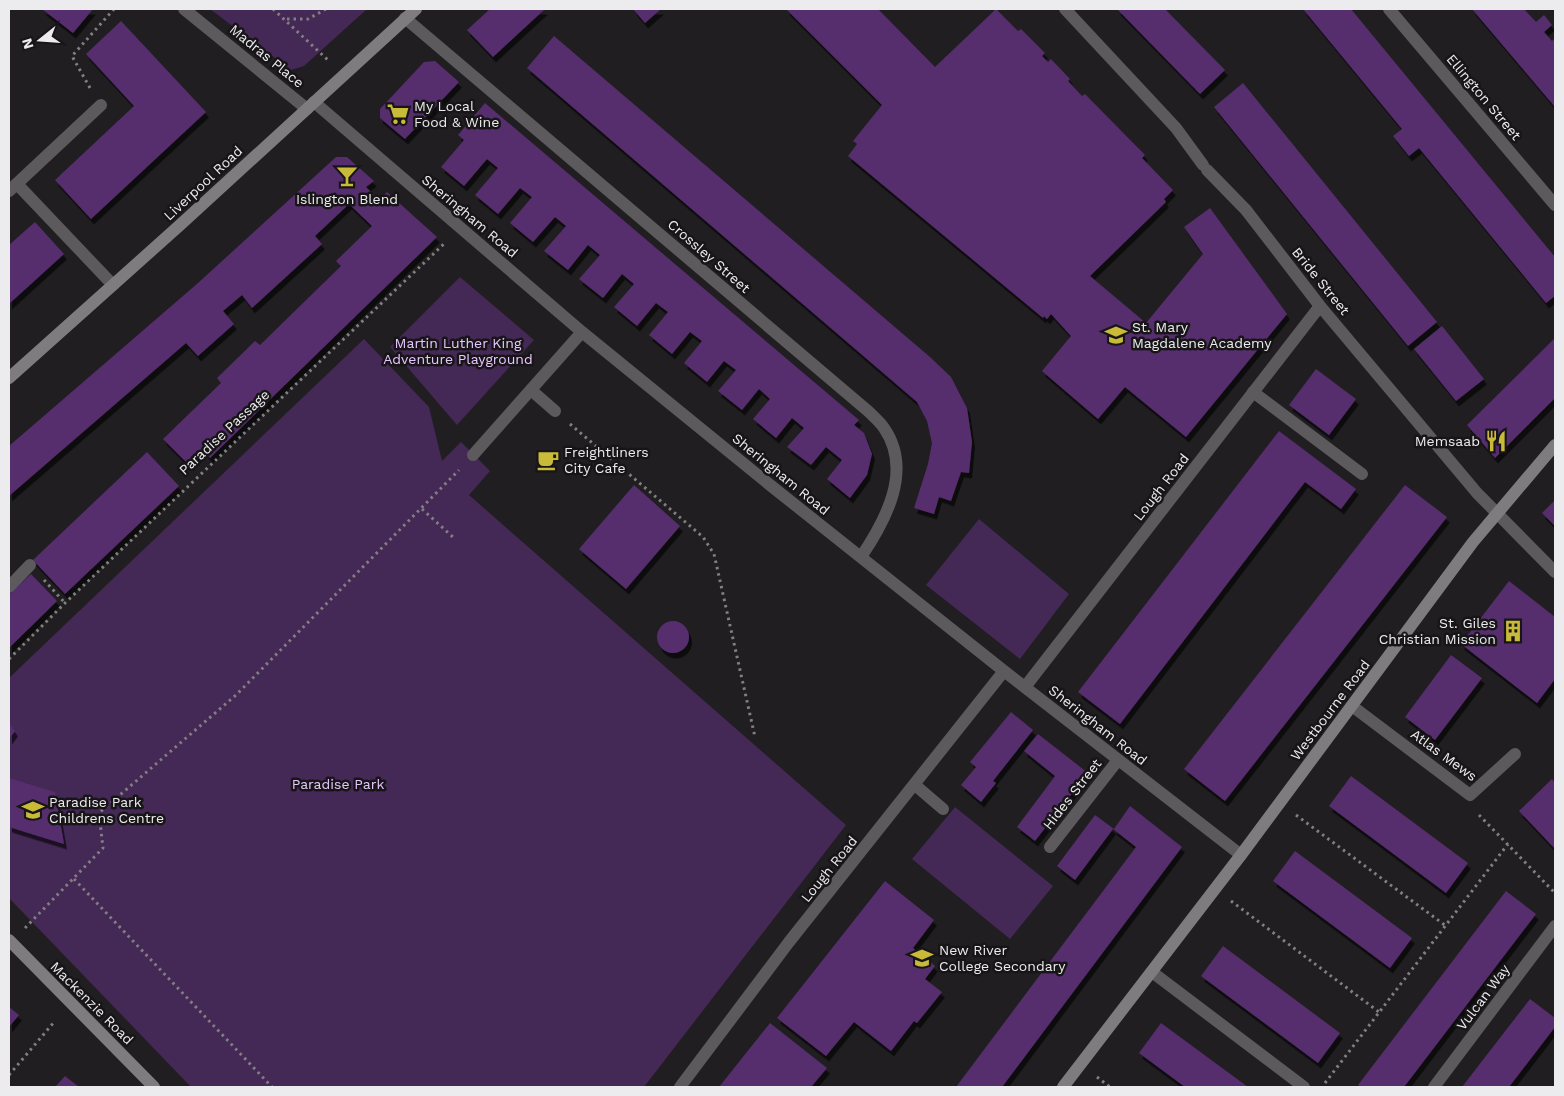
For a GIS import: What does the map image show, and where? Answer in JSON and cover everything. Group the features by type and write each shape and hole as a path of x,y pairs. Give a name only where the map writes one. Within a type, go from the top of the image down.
{"street":[{"name":"Madras Place","path":"184,9 310,106"},
{"name":"Liverpool Road","path":"9,378 113,286 416,9"},
{"name":"Bride Street","path":"1065,9 1176,128 1205,168 1246,210 1320,306 1496,513 1555,572"},
{"name":"Ellington Street","path":"1389,9 1555,205"},
{"name":"Crossley Street","path":"405,18 868,411 884,428 894,448 897,469 895,490 888,512 861,557"},
{"path":"101,106 13,187 113,286"},
{"name":"Sheringham Road","path":"310,106 461,228 582,332 861,557 1004,672 1241,855"},
{"name":"Lough Road","path":"1025,687 1320,306"},
{"path":"473,456 582,332"},
{"path":"530,390 555,411"},
{"path":"1253,392 1362,474"},
{"name":"Westbourne Road","path":"1063,1087 1241,855 1496,513 1555,445"},
{"path":"9,587 30,565"},
{"name":"Lough Road","path":"680,1087 790,942 1004,672"},
{"name":"Atlas Mews","path":"1352,706 1470,795 1515,754"},
{"name":"Hides Street","path":"1050,847 1118,760"},
{"path":"915,785 943,809"},
{"name":"Vulcan Way","path":"1434,1087 1555,926"},
{"name":"Mackenzie Road","path":"10,941 154,1087"},
{"path":"1152,972 1304,1087"}],"path":[{"path":"101,106 72,56 114,9"},
{"path":"273,9 344,75"},
{"path":"287,20 308,19 326,9"},
{"name":"Paradise Passage","path":"9,659 65,603 461,228"},
{"path":"555,411 704,538 714,554 755,737"},
{"path":"10,941 103,848 99,813 236,695 473,456"},
{"path":"422,509 454,538"},
{"path":"30,565 65,603"},
{"path":"1470,795 1465,801 1555,893"},
{"path":"1279,803 1446,926"},
{"path":"1322,1087 1508,844"},
{"path":"74,879 272,1087"},
{"path":"1215,889 1379,1012"},
{"path":"9,1075 55,1021"}],"green space":[{"path":"210,9 367,9 304,66 291,70"},
{"name":"Martin Luther King Adventure Playground","path":"460,277 534,340 457,425 390,347"},
{"name":"Paradise Park","path":"364,339 429,407 442,461 461,442 490,471 469,495 846,825 644,1087 191,1087 9,898 9,678"},
{"path":"979,519 1069,594 1020,659 926,585"},
{"path":"955,807 1053,886 1010,939 912,859"}],"building":[{"path":"42,9 93,9 73,33"},
{"path":"490,9 545,9 493,57 467,30"},
{"path":"633,9 661,9 645,23"},
{"path":"786,9 878,9 935,67 996,9 1018,31 1021,29 1045,53 1042,56 1048,62 1051,59 1070,79 1068,81 1082,96 1085,94 1145,155 1142,158 1173,190 1164,199 1166,202 1090,276 1146,323 1203,254 1184,227 1210,208 1287,314 1186,437 1125,387 1098,419 1042,371 1071,336 1051,314 1047,319 1044,316 1043,318 848,156 857,144 853,141 882,105"},
{"path":"1117,9 1165,9 1225,70 1200,94"},
{"path":"1303,9 1351,9 1555,257 1555,296 1546,303 1419,148 1409,156 1393,136 1402,129"},
{"path":"1472,9 1524,9 1536,22 1544,15 1552,25 1544,32 1552,41 1555,38 1555,107"},
{"path":"121,21 206,112 91,219 55,180 134,106 86,54"},
{"path":"554,36 951,377 967,408 972,442 969,473 961,472 951,501 939,497 934,514 914,508 928,464 932,443 927,421 917,402 527,68"},
{"path":"435,61 459,82 405,139 380,118 380,109 424,62"},
{"path":"1243,83 1437,322 1408,346 1214,107"},
{"path":"485,103 859,420 854,425 864,433 872,454 867,475 850,498 827,479 842,460 826,447 811,465 787,447 804,428 792,418 776,438 753,419 770,399 759,389 742,410 718,391 736,370 724,361 707,382 684,363 702,341 690,332 672,354 649,335 668,312 656,303 637,326 614,307 634,284 622,274 603,298 579,279 600,255 588,245 568,270 544,251 566,226 555,217 533,242 510,223 532,197 520,188 498,214 475,195 498,168 487,159 464,186 441,167 464,140 458,135"},
{"path":"336,157 347,157 374,181 366,187 379,200 387,192 437,237 210,458 204,451 189,465 163,439 221,383 217,378 255,341 260,345 341,266 336,261 372,226 349,204 315,236 322,244 252,308 242,295 223,311 234,324 198,356 186,343 9,496 9,446 198,283"},
{"path":"35,222 64,254 9,304 9,245"},
{"path":"1442,326 1484,379 1456,401 1414,349"},
{"path":"1555,338 1555,398 1495,458 1467,425"},
{"path":"1316,369 1356,399 1329,435 1289,405"},
{"path":"1279,431 1356,489 1341,509 1305,482 1120,724 1078,692"},
{"path":"147,452 179,486 65,594 33,560"},
{"path":"634,485 680,526 626,589 579,549"},
{"path":"1405,485 1447,517 1225,801 1184,769"},
{"path":"1555,500 1555,526 1542,513"},
{"path":"31,574 57,601 9,648 9,595"},
{"name":"St. Giles Christian Mission","path":"1509,581 1555,617 1555,679 1537,703 1461,644"},
{"path":"673,621 679,622 684,626 688,631 688,643 684,648 679,652 673,653 667,652 662,648 658,643 657,637 658,631 662,626 667,622"},
{"path":"1451,655 1482,678 1435,740 1405,717"},
{"path":"1011,712 1033,730 993,781 996,783 981,802 961,785 976,767 970,762"},
{"path":"9,723 15,731 9,739"},
{"path":"1038,734 1088,773 1035,841 1017,827 1055,776 1024,751"},
{"path":"1351,776 1468,863 1446,893 1329,806"},
{"name":"Paradise Park Childrens Centre","path":"9,778 55,792 64,844 9,827"},
{"path":"1552,779 1555,783 1555,849 1519,811"},
{"path":"1130,806 1182,847 1002,1087 956,1087 1136,847 1113,829 1075,880 1057,866 1095,815 1114,829"},
{"path":"1295,851 1412,938 1390,968 1273,881"},
{"path":"885,881 934,920 913,948 935,966 925,979 942,992 917,1023 914,1021 891,1051 854,1022 826,1056 777,1018"},
{"path":"1506,891 1536,914 1404,1087 1361,1087 1358,1085"},
{"path":"1223,946 1340,1033 1318,1063 1201,976"},
{"path":"1530,999 1555,1018 1555,1027 1509,1087 1462,1087"},
{"path":"9,1007 19,1015 9,1027"},
{"path":"770,1023 827,1068 811,1087 719,1087"},
{"path":"1161,1023 1248,1087 1185,1087 1139,1053"},
{"path":"65,1076 79,1087 55,1087"}],"place":[{"name":"My Local Food & Wine","path":"398,114"},
{"name":"Islington Blend","path":"347,176"},
{"name":"St. Mary Magdalene Academy","path":"1116,335"},
{"name":"Memsaab","path":"1496,441"},
{"name":"Freightliners City Cafe","path":"548,460"},
{"name":"St. Giles Christian Mission","path":"1513,631"},
{"name":"Paradise Park Childrens Centre","path":"33,810"},
{"name":"New River College Secondary","path":"922,958"}]}
